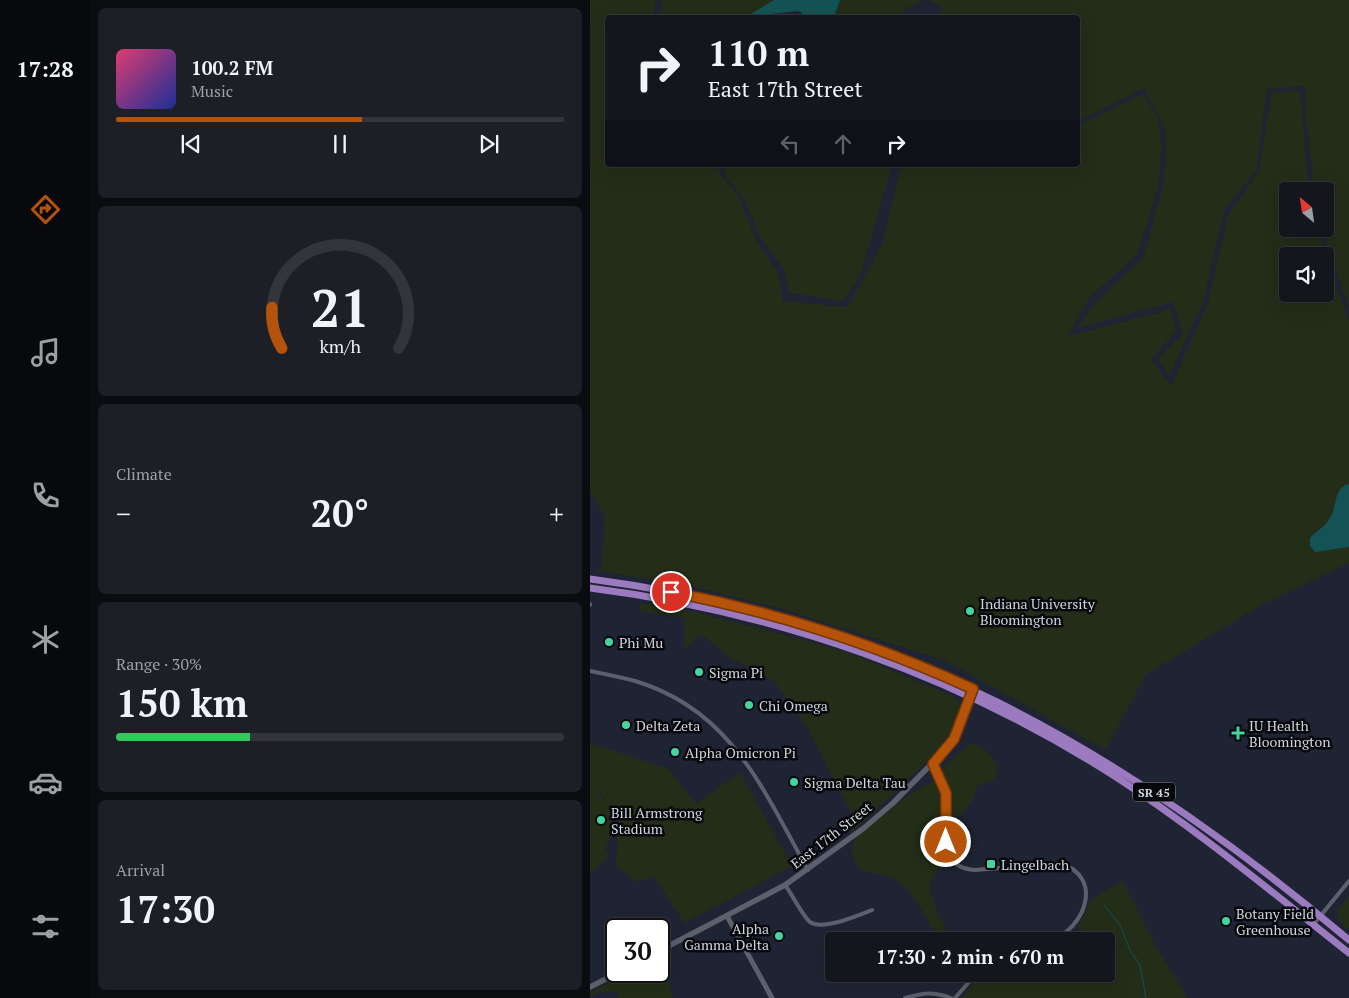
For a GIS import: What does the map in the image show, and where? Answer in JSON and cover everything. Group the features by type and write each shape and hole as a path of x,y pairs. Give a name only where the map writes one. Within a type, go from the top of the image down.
{"highway":[{"path":"591,588 592,580"},
{"name":"SR 45","path":"592,580 700,598 790,620 882,651 973,689 1051,729 1123,772 1222,839 1349,940"},
{"name":"SR 45","path":"591,588 699,606 789,628 882,659 970,697 1054,740 1134,789 1206,840 1349,953"}],"main road":[{"name":"East 17th Street","path":"670,945 785,885 864,828 933,764 954,739 973,689"},
{"path":"590,987 605,979"}],"street":[{"path":"590,671 635,681 661,691 700,715 723,734 748,763 808,870"},
{"path":"933,764 946,793 946,842 948,852 959,865 975,870 1048,862 1070,866 1082,880 1086,906 1074,926 1065,932"},
{"path":"1313,925 1349,881"},
{"path":"785,885 810,922 818,924 842,921 872,910"},
{"path":"727,916 772,998"},
{"path":"955,998 969,982"},
{"path":"905,998 926,992 939,993 951,998"}],"shaded area":[{"name":"Indiana University Bloomington","path":"590,0 1349,0 1349,998 590,998"},
{"path":"590,0 656,0 653,15 605,15 605,167 718,167 719,172 740,199 755,238 778,273 783,301 848,307 883,242 901,167 989,167 990,169 994,167 1080,167 1080,125 1143,94 1158,118 1162,146 1158,187 1138,253 1089,298 1068,336 1171,309 1176,331 1151,360 1171,386 1208,303 1228,215 1259,172 1271,93 1300,90 1308,182 1279,182 1279,238 1320,238 1323,247 1279,247 1279,302 1334,302 1334,278 1349,321 1349,563 1263,604 1145,675 1106,750 946,661 783,609 695,587 601,571 605,517 590,490"},
{"path":"662,0 774,0 749,15 660,15"},
{"path":"774,0 840,0 835,15 802,15 801,12 797,11 749,15"},
{"path":"840,0 923,0 907,9 902,15 835,15"},
{"path":"929,0 1349,0 1349,308 1334,264 1334,247 1328,247 1325,238 1334,238 1334,182 1313,182 1305,108 1306,86 1267,89 1256,171 1225,209 1203,302 1169,376 1158,359 1182,334 1173,302 1077,328 1095,303 1143,258 1163,187 1166,147 1164,126 1144,88 1080,120 1080,15 937,15 942,10 942,7"},
{"path":"724,167 891,167 860,276 843,301 789,293 784,270 759,235 745,200 727,178"},
{"path":"1349,484 1349,547 1315,552 1310,546 1310,538 1328,521 1338,493 1344,486"},
{"path":"639,603 696,612 855,655 954,697 960,705 953,728 937,752 851,833 853,816 806,726 774,681 729,657 701,634 684,650 684,618 640,611"},
{"path":"590,743 669,769 696,804 740,772 792,866 684,923 654,876 636,882 616,865 617,831 616,821 611,809 614,831 605,849 610,856 590,874","holes":["592,785 601,794 610,807"]},
{"path":"969,744 980,747 991,755 997,766 997,772 992,780 977,786 971,803 961,815 949,819 952,800 942,769"},
{"path":"933,782 941,789 939,834 942,862 930,884 939,916 948,932 934,932 921,908 904,886 897,881 860,870 852,851 853,844 865,828 902,800"},
{"path":"1123,881 1154,943 1188,998 961,998 974,982 1115,982 1115,932 1080,932 1078,927 1092,899"},
{"path":"1349,894 1349,930 1340,922 1337,911"},
{"path":"608,983 670,983 673,998 617,998 618,993 605,991 604,994 601,991 590,997 590,992"}],"waterway":[{"path":"1104,905 1120,925 1130,950 1140,965 1146,998"}],"place":[{"name":"Indiana University Bloomington","path":"970,611"},
{"name":"Phi Mu","path":"609,642"},
{"name":"Sigma Pi","path":"699,672"},
{"name":"Chi Omega","path":"749,705"},
{"name":"Delta Zeta","path":"626,725"},
{"name":"IU Health Bloomington","path":"1238,733"},
{"name":"Alpha Omicron Pi","path":"675,752"},
{"name":"Sigma Delta Tau","path":"794,782"},
{"name":"Bill Armstrong Stadium","path":"601,820"},
{"name":"Lingelbach","path":"991,864"},
{"name":"Botany Field Greenhouse","path":"1226,921"},
{"name":"Alpha Gamma Delta","path":"779,936"}],"route":[{"path":"671,592 784,618 823,630 896,656 973,689 954,739 933,764 946,793 946,842"}]}
